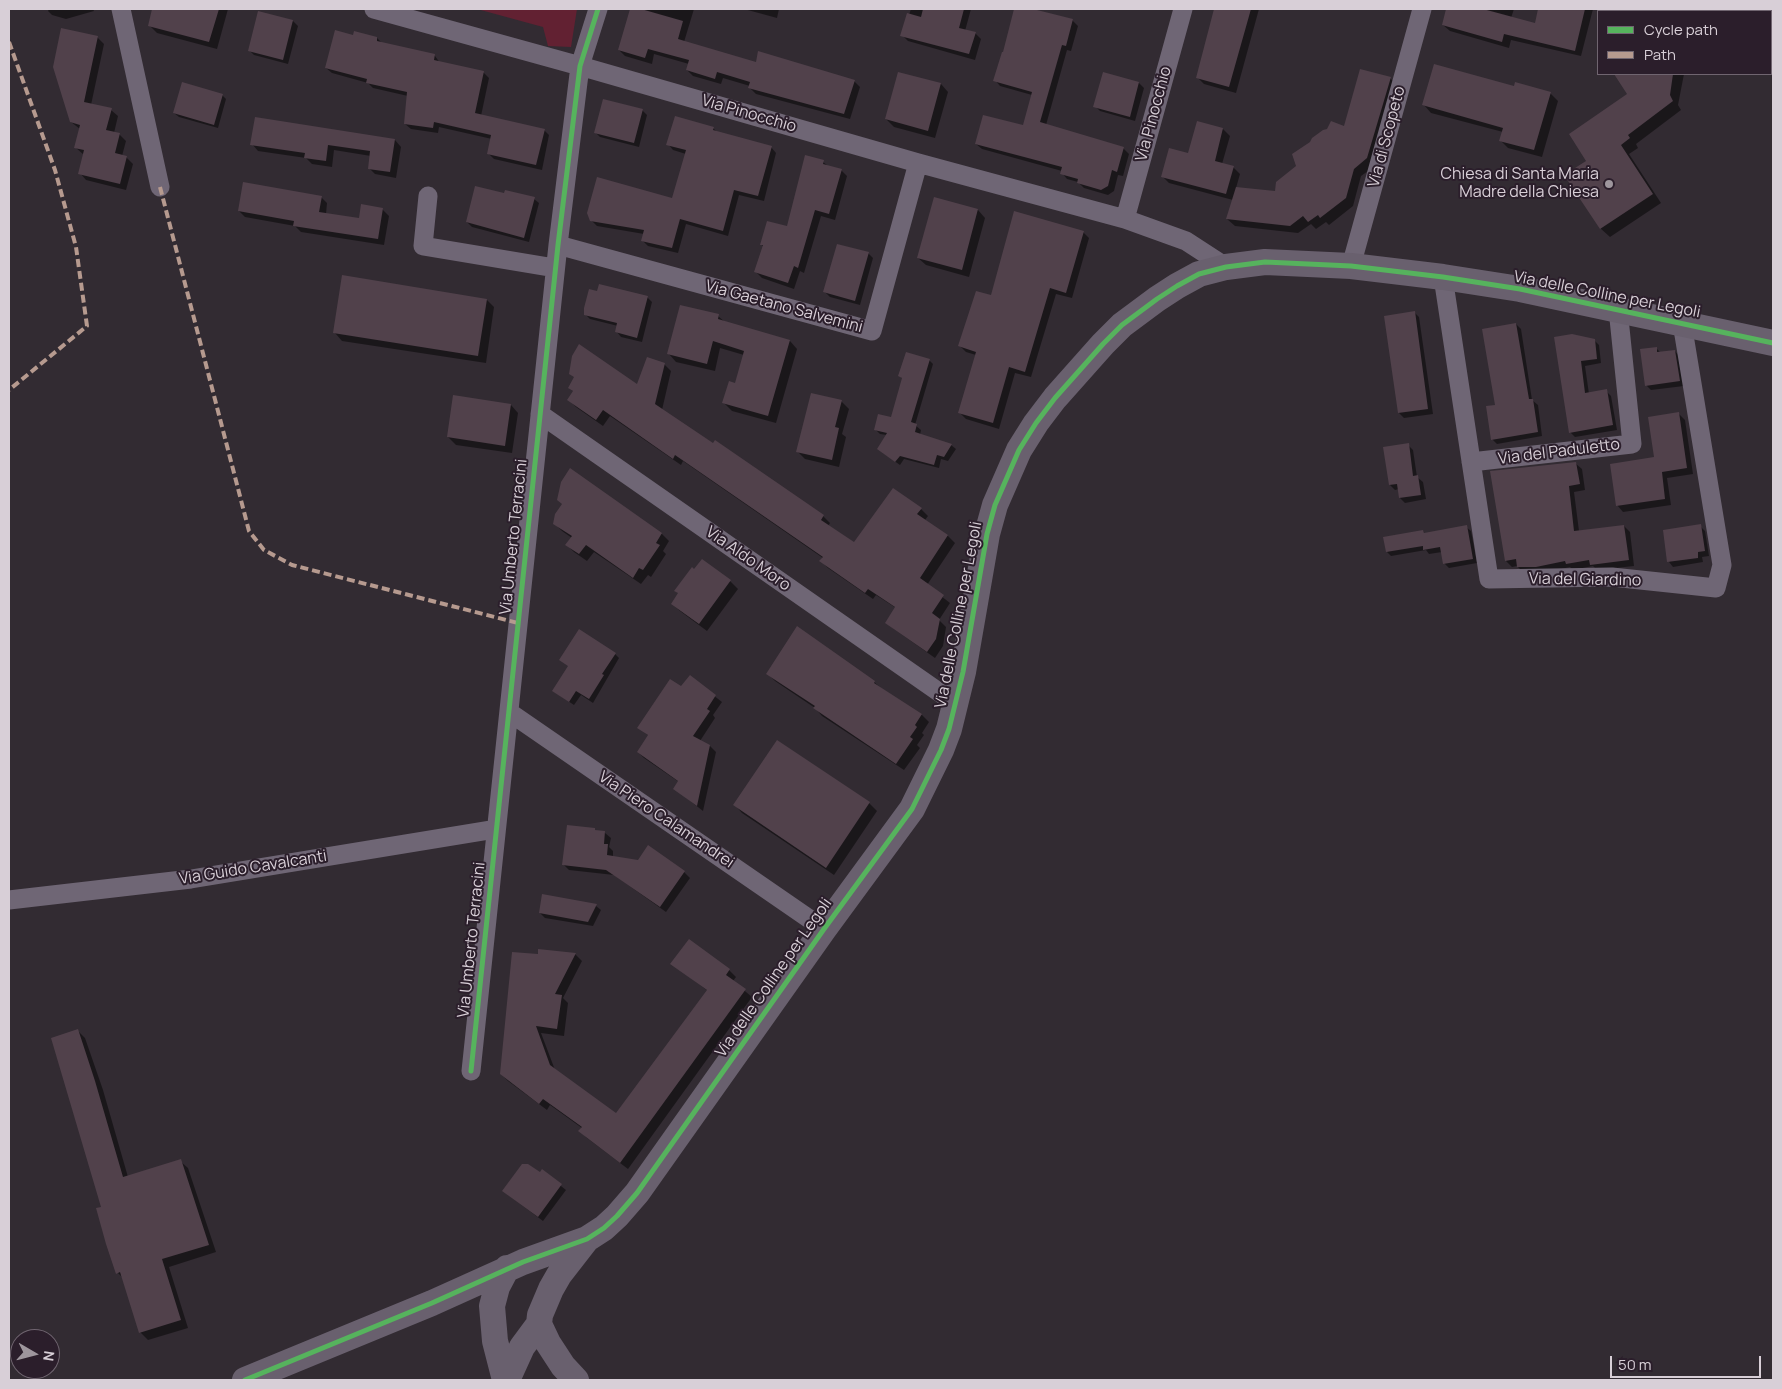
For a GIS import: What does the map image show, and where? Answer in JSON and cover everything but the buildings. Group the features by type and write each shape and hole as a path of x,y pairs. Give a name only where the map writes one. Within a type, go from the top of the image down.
{"street":[{"path":"121,9 160,187"},
{"name":"Via Pinocchio","path":"374,9 918,163 1125,219 1186,241 1226,267"},
{"name":"Via Umberto Terracini","path":"471,1071 558,245 580,66 598,9"},
{"name":"Via Pinocchio","path":"1125,219 1183,9"},
{"name":"Via di Scopeto","path":"1351,266 1422,9"},
{"name":"Via Gaetano Salvemini","path":"558,245 872,331 918,163"},
{"path":"428,196 423,246 556,268"},
{"name":"Via delle Colline per Legoli","path":"588,1239 617,1216 637,1194 824,929 912,809 941,750 956,704 987,534 995,505 1019,450 1036,423 1103,344 1122,325 1177,286 1199,274 1226,267 1265,262 1351,266 1443,277 1520,289 1773,343"},
{"name":"Via del Giardino","path":"1443,277 1490,579 1612,577 1716,588 1722,565 1682,323"},
{"name":"Via del Paduletto","path":"1471,462 1632,444 1618,309"},
{"name":"Via Aldo Moro","path":"540,414 956,704"},
{"name":"Via Piero Calamandrei","path":"509,712 824,929"},
{"name":"Via Guido Cavalcanti","path":"9,900 191,879 496,829"},
{"path":"245,1380 432,1303 507,1268 588,1239"},
{"path":"506,1380 522,1347 539,1324 540,1314 559,1275 588,1239"},
{"path":"506,1380 495,1341 492,1306 497,1287 507,1268"},
{"path":"539,1324 548,1343 563,1366 576,1380"}],"shaded area":[{"path":"477,9 577,9 571,47 548,46 543,27"}],"marked path":[{"path":"9,42 55,170 76,247 87,326 9,390"},
{"path":"160,187 249,531 264,550 292,565 518,623"}],"cycle path":[{"path":"471,1071 558,245 580,66 598,9"},
{"path":"245,1380 432,1303 523,1262 587,1239 604,1228 637,1193 824,929 912,809 941,750 949,729 963,672 987,534 995,505 1019,450 1055,398 1103,344 1122,325 1157,299 1199,274 1226,267 1265,262 1351,266 1443,277 1520,289 1773,343"}],"place":[{"name":"Chiesa di Santa Maria Madre della Chiesa","path":"1609,184"}]}
